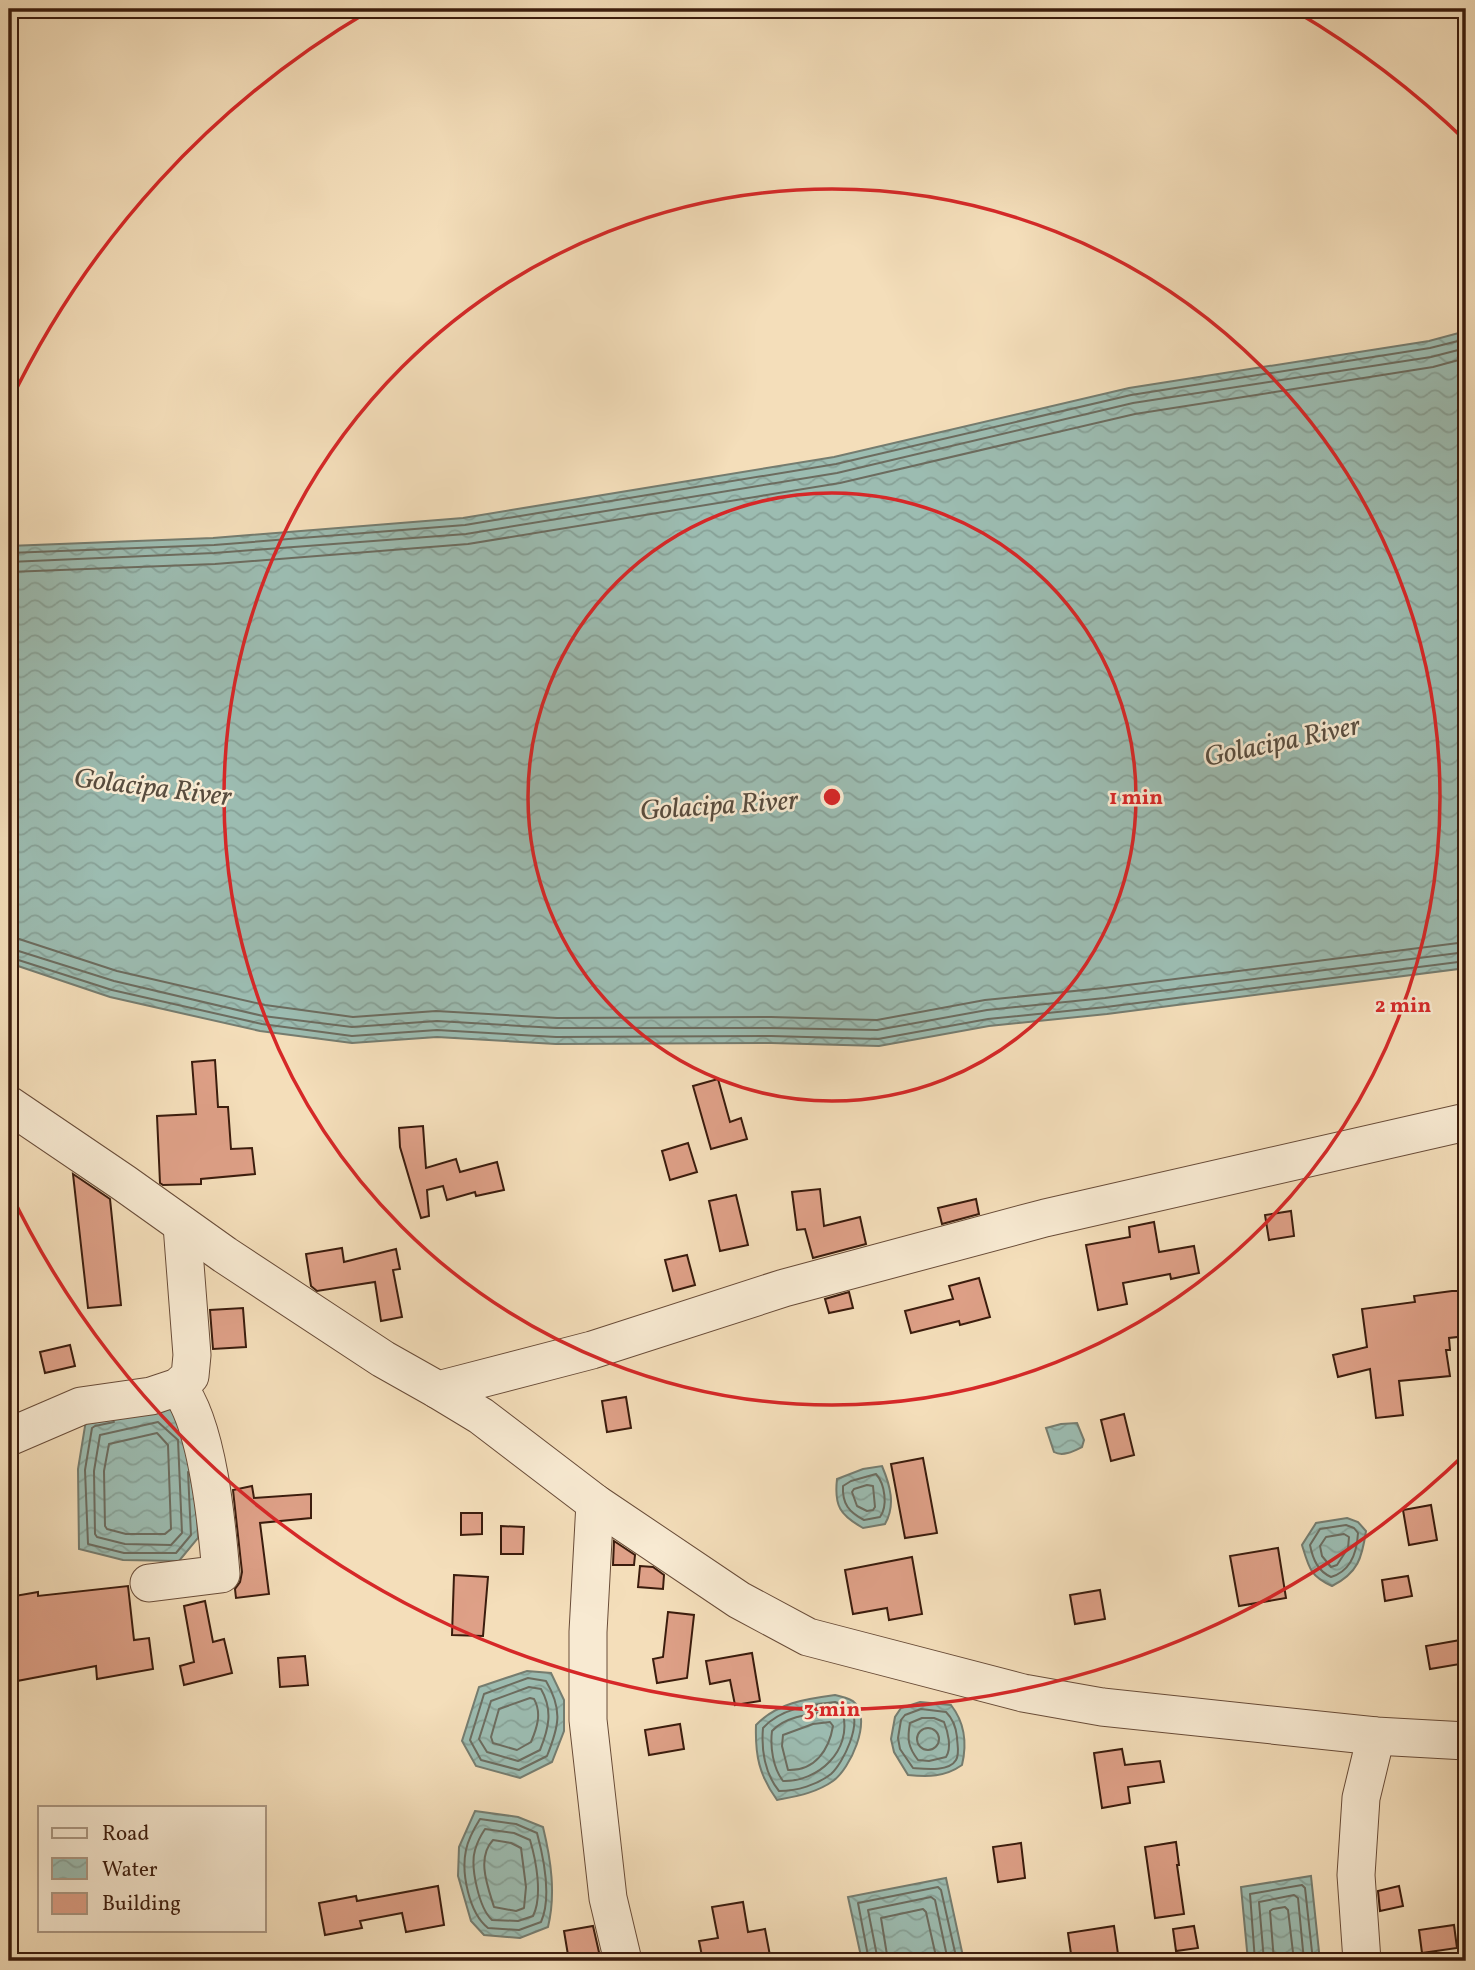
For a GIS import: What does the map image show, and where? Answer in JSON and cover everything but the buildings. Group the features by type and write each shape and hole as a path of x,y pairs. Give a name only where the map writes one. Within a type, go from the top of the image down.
{"street":[{"path":"9,1105 326,1322 481,1416 595,1503 739,1600 808,1637 1023,1693 1102,1707 1376,1736 1466,1741"},
{"path":"438,1390 592,1350 784,1288 1045,1218 1466,1122"},
{"path":"9,1437 81,1406 151,1396 178,1387 190,1376 192,1355 182,1224"},
{"path":"149,1583 220,1574 218,1527 207,1466 189,1400 178,1387"},
{"path":"595,1503 588,1632 587,1720 608,1898 623,1961"},
{"path":"1362,1961 1356,1875 1361,1798 1376,1736"}],"water":[{"name":"Golacipa River","path":"1466,331 1466,968 1107,1014 989,1026 879,1046 771,1043 556,1044 437,1037 352,1043 260,1031 110,997 9,963 9,546 213,538 463,518 834,457 1129,388 1429,341"},
{"path":"165,1404 194,1432 198,1538 179,1561 123,1560 79,1549 78,1469 86,1420"},
{"path":"1077,1423 1084,1440 1082,1447 1065,1454 1054,1452 1046,1428"},
{"path":"882,1466 891,1495 888,1517 885,1524 863,1528 840,1509 837,1479 863,1469"},
{"path":"1347,1518 1358,1522 1366,1531 1363,1549 1348,1576 1332,1586 1319,1579 1311,1570 1302,1545 1316,1523"},
{"path":"527,1671 551,1673 564,1700 564,1731 552,1762 520,1778 476,1766 462,1741 479,1687"},
{"path":"835,1695 851,1700 860,1711 860,1732 852,1756 840,1775 827,1785 806,1794 777,1800 759,1764 756,1725 782,1707 802,1700"},
{"path":"920,1702 951,1705 956,1712 962,1726 964,1749 962,1765 956,1769 936,1775 908,1775 894,1752 891,1739 895,1717 901,1708"},
{"path":"475,1811 518,1817 543,1827 552,1877 548,1927 520,1938 484,1935 471,1921 458,1876 459,1847"},
{"path":"1311,1876 1320,1961 1248,1961 1241,1887"},
{"path":"946,1878 964,1961 862,1961 848,1897"}]}
